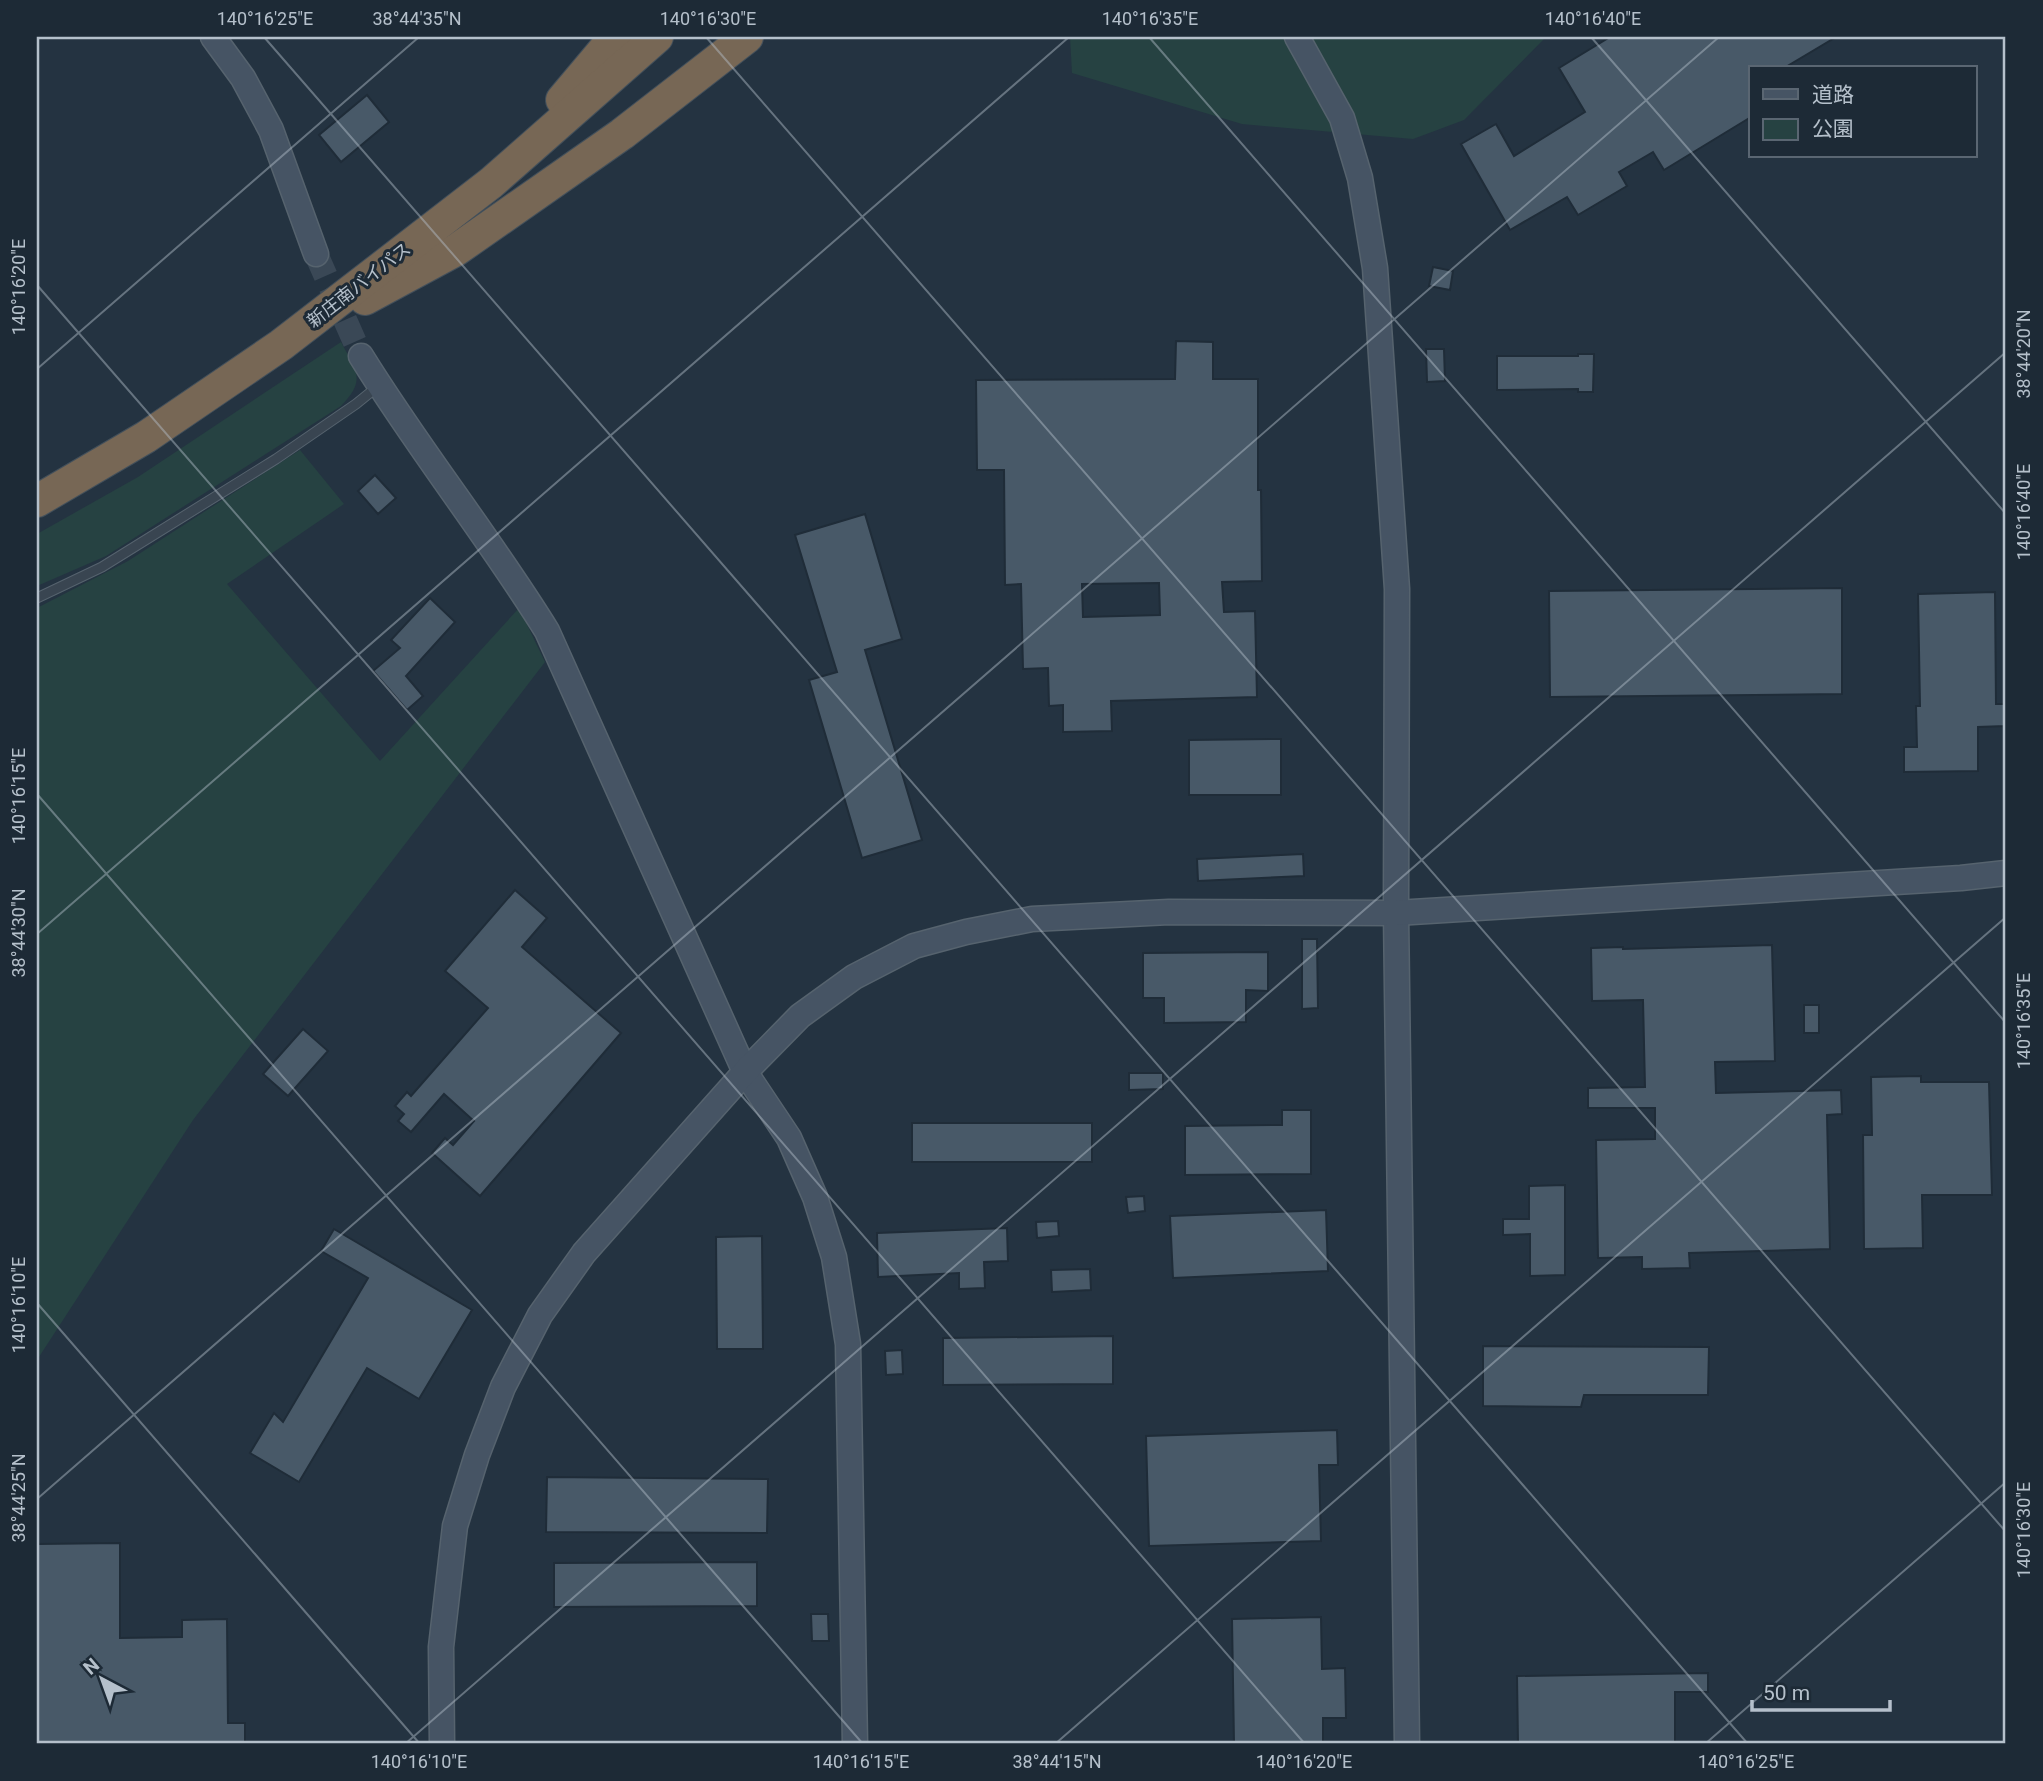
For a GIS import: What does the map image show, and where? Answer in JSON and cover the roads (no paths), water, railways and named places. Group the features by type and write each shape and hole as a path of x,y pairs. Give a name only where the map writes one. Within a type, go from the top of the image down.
{"highway":[{"path":"491,183 615,37"},
{"name":"新庄南バイパス","path":"37,500 146,437 281,345 491,183 657,37"},
{"path":"281,345 456,250 622,134 747,37"}],"street":[{"path":"213,37 243,78 271,130 316,254"},
{"path":"1297,37 1342,118 1360,178 1375,268 1397,589 1396,913 1407,1744"},
{"path":"361,356 547,631 745,1072 789,1138 815,1197 834,1257 848,1345 855,1744"},
{"path":"442,1744 441,1647 455,1526 477,1455 503,1387 540,1315 584,1253 745,1072 800,1016 854,977 914,946 1032,919 1169,912 1396,913 2006,873"}],"lane":[{"path":"37,598 102,567 299,443 379,385"}],"tunnel":[{"path":"316,254 361,356"}]}
